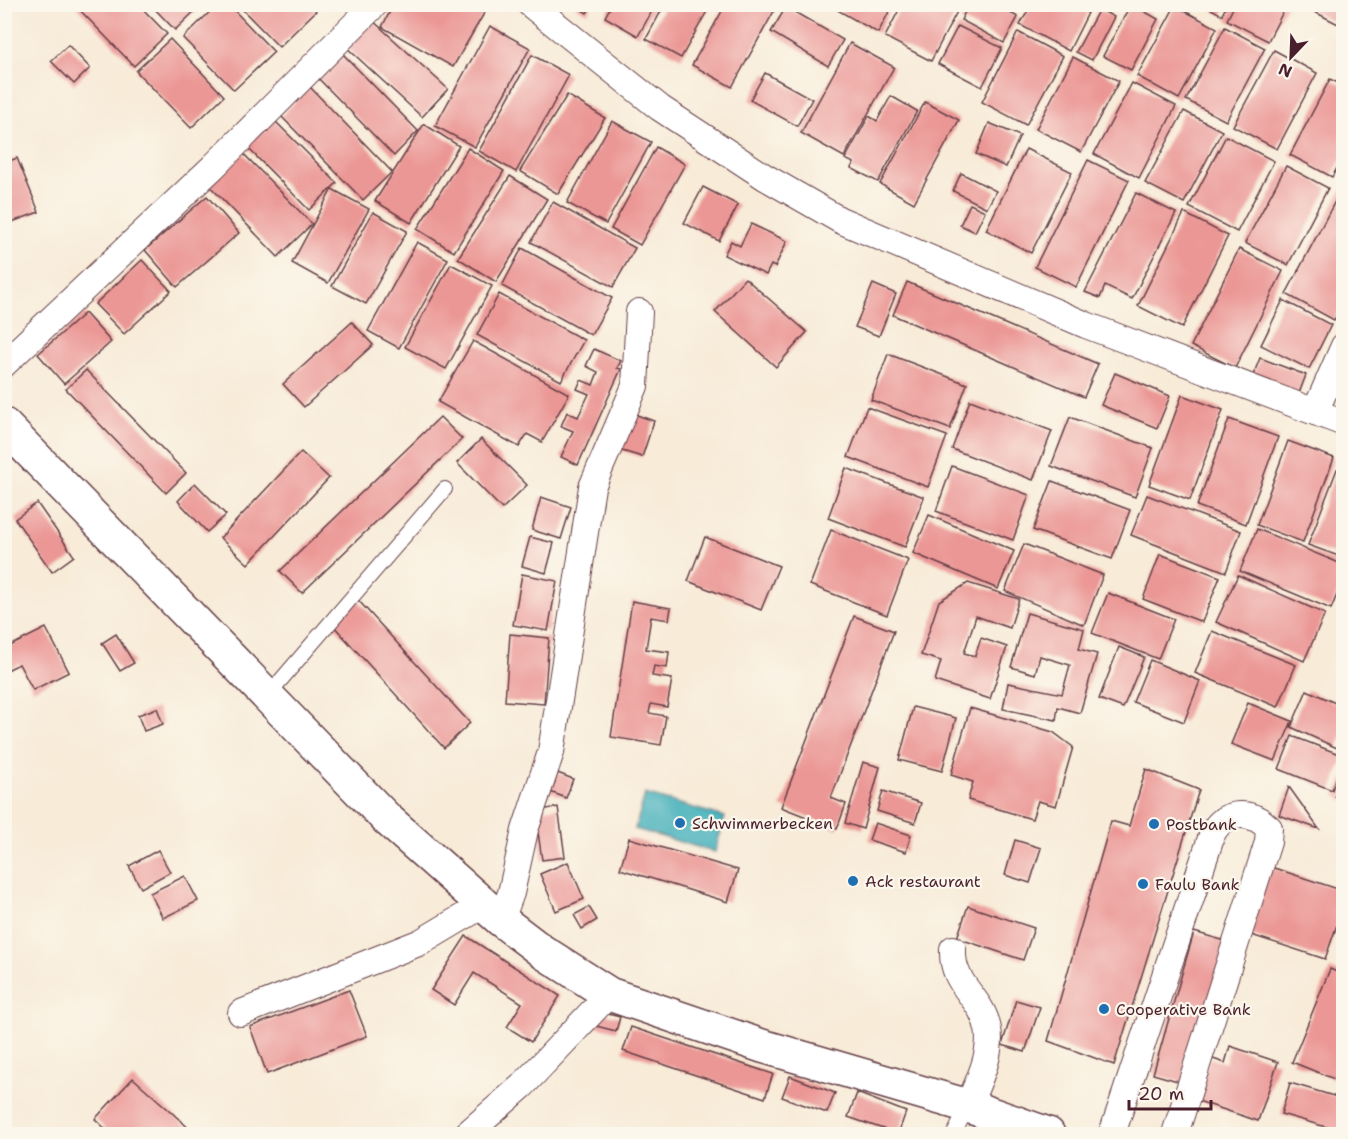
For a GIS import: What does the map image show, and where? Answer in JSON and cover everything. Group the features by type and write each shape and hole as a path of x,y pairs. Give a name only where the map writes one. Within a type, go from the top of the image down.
{"street":[{"path":"4,364 213,167 375,4"},
{"path":"530,4 660,108 765,177 840,220 1076,321 1344,423"},
{"path":"241,1012 492,913 511,893 525,830 551,752 592,487 635,386 639,312"},
{"path":"1315,412 1344,346"},
{"path":"4,425 387,819 492,913 543,952 609,994 762,1046 961,1120 1048,1134"},
{"path":"1112,1134 1213,832 1223,819 1233,814 1246,815 1260,819 1269,828 1268,842 1175,1134"},
{"path":"954,950 955,974 975,1000 988,1029 987,1050 961,1120"},
{"path":"467,1134 522,1086 609,994"}],"lane":[{"path":"268,695 445,489"}],"water":[{"name":"Schwimmerbecken","path":"645,794 725,817 715,852 635,829"}],"building":[{"path":"74,4 138,4 167,34 134,66"},
{"path":"150,4 202,4 175,30"},
{"path":"218,4 228,4 274,52 234,90 183,38"},
{"path":"237,4 310,4 316,11 279,47"},
{"path":"394,4 476,4 486,10 453,67 382,27"},
{"path":"572,4 593,4 587,13"},
{"path":"612,4 656,4 638,36 605,17"},
{"path":"665,4 711,4 681,58 646,39"},
{"path":"726,4 778,4 732,87 692,65"},
{"path":"836,4 893,4 878,33 834,8"},
{"path":"902,4 961,4 931,61 885,37"},
{"path":"969,4 993,4 1018,17 1004,43 961,20"},
{"path":"1131,4 1158,19 1131,70 1103,56"},
{"path":"1202,4 1227,4 1222,15"},
{"path":"1235,4 1287,4 1268,41 1227,20"},
{"path":"1299,4 1344,4 1344,27"},
{"path":"1031,5 1071,5 1088,13 1069,51 1020,25"},
{"path":"1175,6 1217,28 1179,99 1137,76"},
{"path":"786,7 843,40 828,66 771,32"},
{"path":"1099,9 1114,17 1092,60 1076,52"},
{"path":"370,18 448,89 422,117 345,46"},
{"path":"490,26 530,48 475,147 435,126"},
{"path":"958,26 1002,48 982,87 938,64"},
{"path":"1225,27 1265,48 1226,121 1186,100"},
{"path":"1018,32 1063,56 1026,125 982,102"},
{"path":"170,39 224,96 191,128 136,71"},
{"path":"850,43 894,67 844,157 801,133"},
{"path":"68,45 90,68 74,84 51,61"},
{"path":"1274,50 1317,73 1277,149 1233,126"},
{"path":"340,51 418,131 394,156 315,75"},
{"path":"532,55 569,75 516,172 479,151"},
{"path":"1073,57 1119,81 1081,152 1036,129"},
{"path":"765,73 812,99 797,126 750,100"},
{"path":"1330,79 1344,86 1344,155 1332,177 1290,155"},
{"path":"1132,83 1176,106 1139,178 1094,154"},
{"path":"310,87 392,172 363,200 281,116"},
{"path":"567,95 605,118 558,194 520,171"},
{"path":"891,96 917,111 878,182 851,168 854,163 845,159 869,116 877,121"},
{"path":"925,102 959,120 914,203 880,184"},
{"path":"1184,111 1222,131 1184,203 1145,183"},
{"path":"270,116 337,183 309,210 243,143"},
{"path":"612,121 651,142 606,224 567,203"},
{"path":"989,123 1020,136 1006,167 976,154"},
{"path":"424,124 459,146 411,223 375,201"},
{"path":"1226,136 1274,161 1237,232 1189,207"},
{"path":"656,147 685,164 640,245 611,229"},
{"path":"238,148 312,224 278,257 205,181"},
{"path":"468,148 504,171 454,252 417,229"},
{"path":"1026,149 1072,172 1031,253 986,230"},
{"path":"17,158 39,212 4,225 4,163"},
{"path":"1088,160 1129,180 1076,287 1035,267"},
{"path":"1286,166 1328,188 1288,265 1245,243"},
{"path":"961,173 996,191 987,208 953,191"},
{"path":"510,176 547,199 496,282 458,258"},
{"path":"703,187 738,205 719,241 684,223"},
{"path":"332,189 369,209 328,283 292,263"},
{"path":"1341,190 1344,191 1344,302 1334,320 1286,294"},
{"path":"1136,193 1176,213 1132,299 1105,286 1100,298 1085,292"},
{"path":"207,196 239,233 177,287 145,250"},
{"path":"553,202 635,248 613,287 531,242"},
{"path":"970,204 985,211 975,232 960,225"},
{"path":"373,212 407,231 366,304 332,286"},
{"path":"1184,213 1228,236 1182,328 1138,306"},
{"path":"751,224 787,241 775,267 771,265 766,275 724,255 731,241 740,246"},
{"path":"417,242 448,259 399,348 368,331"},
{"path":"522,248 612,298 591,335 502,286"},
{"path":"1239,249 1283,271 1235,368 1191,346"},
{"path":"142,260 171,291 124,334 95,304"},
{"path":"451,264 492,286 446,369 405,347"},
{"path":"745,278 807,332 776,367 715,312"},
{"path":"907,282 1098,364 1084,397 893,315"},
{"path":"873,284 896,294 879,336 855,327"},
{"path":"499,294 584,340 561,381 477,335"},
{"path":"1283,300 1331,325 1309,369 1261,345"},
{"path":"85,313 111,342 64,384 38,354"},
{"path":"352,322 373,345 304,407 283,384"},
{"path":"473,341 569,394 542,442 527,434 519,447 438,402"},
{"path":"594,349 621,361 617,368 621,369 578,465 561,457 573,431 561,426 567,412 578,417 589,394 577,389 581,380 593,385 598,372 586,366"},
{"path":"888,354 967,384 950,429 871,400"},
{"path":"1260,358 1306,375 1298,396 1252,378"},
{"path":"86,370 186,473 166,493 66,389"},
{"path":"1115,373 1170,396 1157,428 1101,405"},
{"path":"1182,395 1223,410 1190,500 1149,485"},
{"path":"970,400 1052,431 1033,480 952,449"},
{"path":"867,407 947,436 928,487 848,457"},
{"path":"631,413 654,421 642,457 619,450"},
{"path":"440,417 462,439 302,593 280,571"},
{"path":"1070,417 1153,448 1135,497 1051,466"},
{"path":"1229,419 1278,437 1246,524 1197,506"},
{"path":"481,439 527,485 502,509 457,463"},
{"path":"1288,441 1334,458 1303,542 1257,525"},
{"path":"301,452 329,478 248,564 220,538"},
{"path":"952,466 1029,495 1013,540 936,511"},
{"path":"846,468 924,497 905,547 828,518"},
{"path":"1337,469 1344,472 1344,558 1308,545"},
{"path":"1052,481 1130,510 1112,559 1033,530"},
{"path":"195,483 226,515 207,532 178,501"},
{"path":"1147,495 1241,531 1226,572 1131,535"},
{"path":"541,497 571,507 561,539 532,530"},
{"path":"37,503 74,556 52,572 15,519"},
{"path":"929,515 1014,551 998,589 913,553"},
{"path":"1257,529 1344,565 1344,578 1331,609 1240,571"},
{"path":"831,530 908,560 887,615 810,585"},
{"path":"530,537 554,543 546,573 522,566"},
{"path":"705,537 779,566 761,610 688,581"},
{"path":"1024,544 1103,575 1084,625 1005,591"},
{"path":"1160,554 1220,577 1202,622 1143,599"},
{"path":"522,574 557,581 548,631 513,625"},
{"path":"1238,575 1325,614 1304,661 1216,622"},
{"path":"968,583 1019,599 1010,628 976,616 964,653 975,656 981,638 1007,647 990,699 935,681 941,661 921,655 939,601"},
{"path":"1108,593 1174,619 1158,659 1092,633"},
{"path":"358,600 470,723 444,748 332,624"},
{"path":"632,601 671,608 669,620 651,617 646,649 669,652 667,668 654,666 652,676 672,679 667,707 651,704 649,713 666,716 661,745 611,737"},
{"path":"1027,613 1084,629 1079,649 1097,654 1080,713 1058,707 1056,720 1003,709 1008,683 1062,694 1070,665 1040,656 1035,674 1011,667"},
{"path":"854,616 894,631 831,798 846,804 837,829 781,807"},
{"path":"46,628 69,672 33,690 19,664 7,670 4,649"},
{"path":"1212,631 1296,665 1278,707 1195,673"},
{"path":"116,634 134,663 120,671 102,643"},
{"path":"510,634 549,638 544,704 505,701"},
{"path":"1119,647 1144,657 1123,708 1099,699"},
{"path":"1150,660 1200,681 1184,722 1133,702"},
{"path":"1307,690 1344,707 1344,732 1337,748 1291,727"},
{"path":"1248,703 1292,721 1275,761 1231,744"},
{"path":"913,707 956,718 942,771 899,760"},
{"path":"157,708 163,724 144,731 138,715"},
{"path":"970,708 1053,732 1073,747 1056,806 1038,801 1032,819 968,800 973,782 951,775"},
{"path":"1292,736 1344,756 1332,790 1279,769"},
{"path":"863,762 880,767 863,829 845,823"},
{"path":"1146,769 1199,790 1114,1065 1048,1041 1111,821 1129,826"},
{"path":"555,772 573,779 566,798 548,791"},
{"path":"1344,777 1344,800 1335,796"},
{"path":"1289,787 1319,829 1279,815"},
{"path":"883,791 921,803 915,823 877,811"},
{"path":"558,807 565,857 542,860 535,811"},
{"path":"875,823 911,835 906,852 869,840"},
{"path":"629,838 738,870 728,902 620,869"},
{"path":"1015,840 1041,848 1030,883 1005,875"},
{"path":"158,850 170,872 141,888 129,866"},
{"path":"568,862 584,899 556,911 540,874"},
{"path":"1265,865 1344,891 1344,905 1325,959 1242,932"},
{"path":"185,876 198,901 163,918 150,893"},
{"path":"968,906 1034,928 1023,960 957,938"},
{"path":"589,907 597,920 582,929 574,915"},
{"path":"1194,932 1236,944 1195,1086 1153,1074"},
{"path":"466,936 560,996 531,1042 507,1027 522,1003 474,973 454,1005 431,990"},
{"path":"1330,969 1344,975 1344,1083 1292,1062"},
{"path":"349,990 367,1036 267,1074 250,1027"},
{"path":"1016,1000 1040,1007 1025,1052 1002,1045"},
{"path":"600,1012 620,1017 616,1031 596,1026"},
{"path":"631,1027 773,1074 765,1098 623,1051"},
{"path":"1230,1046 1278,1062 1258,1121 1195,1100 1210,1058 1225,1063"},
{"path":"790,1076 835,1093 827,1113 782,1097"},
{"path":"133,1078 195,1134 111,1134 95,1119"},
{"path":"1290,1083 1344,1099 1340,1131 1281,1114"},
{"path":"857,1093 906,1112 898,1134 848,1117"}],"place":[{"name":"Schwimmerbecken","path":"680,823"},
{"name":"Postbank","path":"1154,824"},
{"name":"Ack restaurant","path":"853,881"},
{"name":"Faulu Bank","path":"1143,884"},
{"name":"Cooperative Bank","path":"1104,1009"}]}
